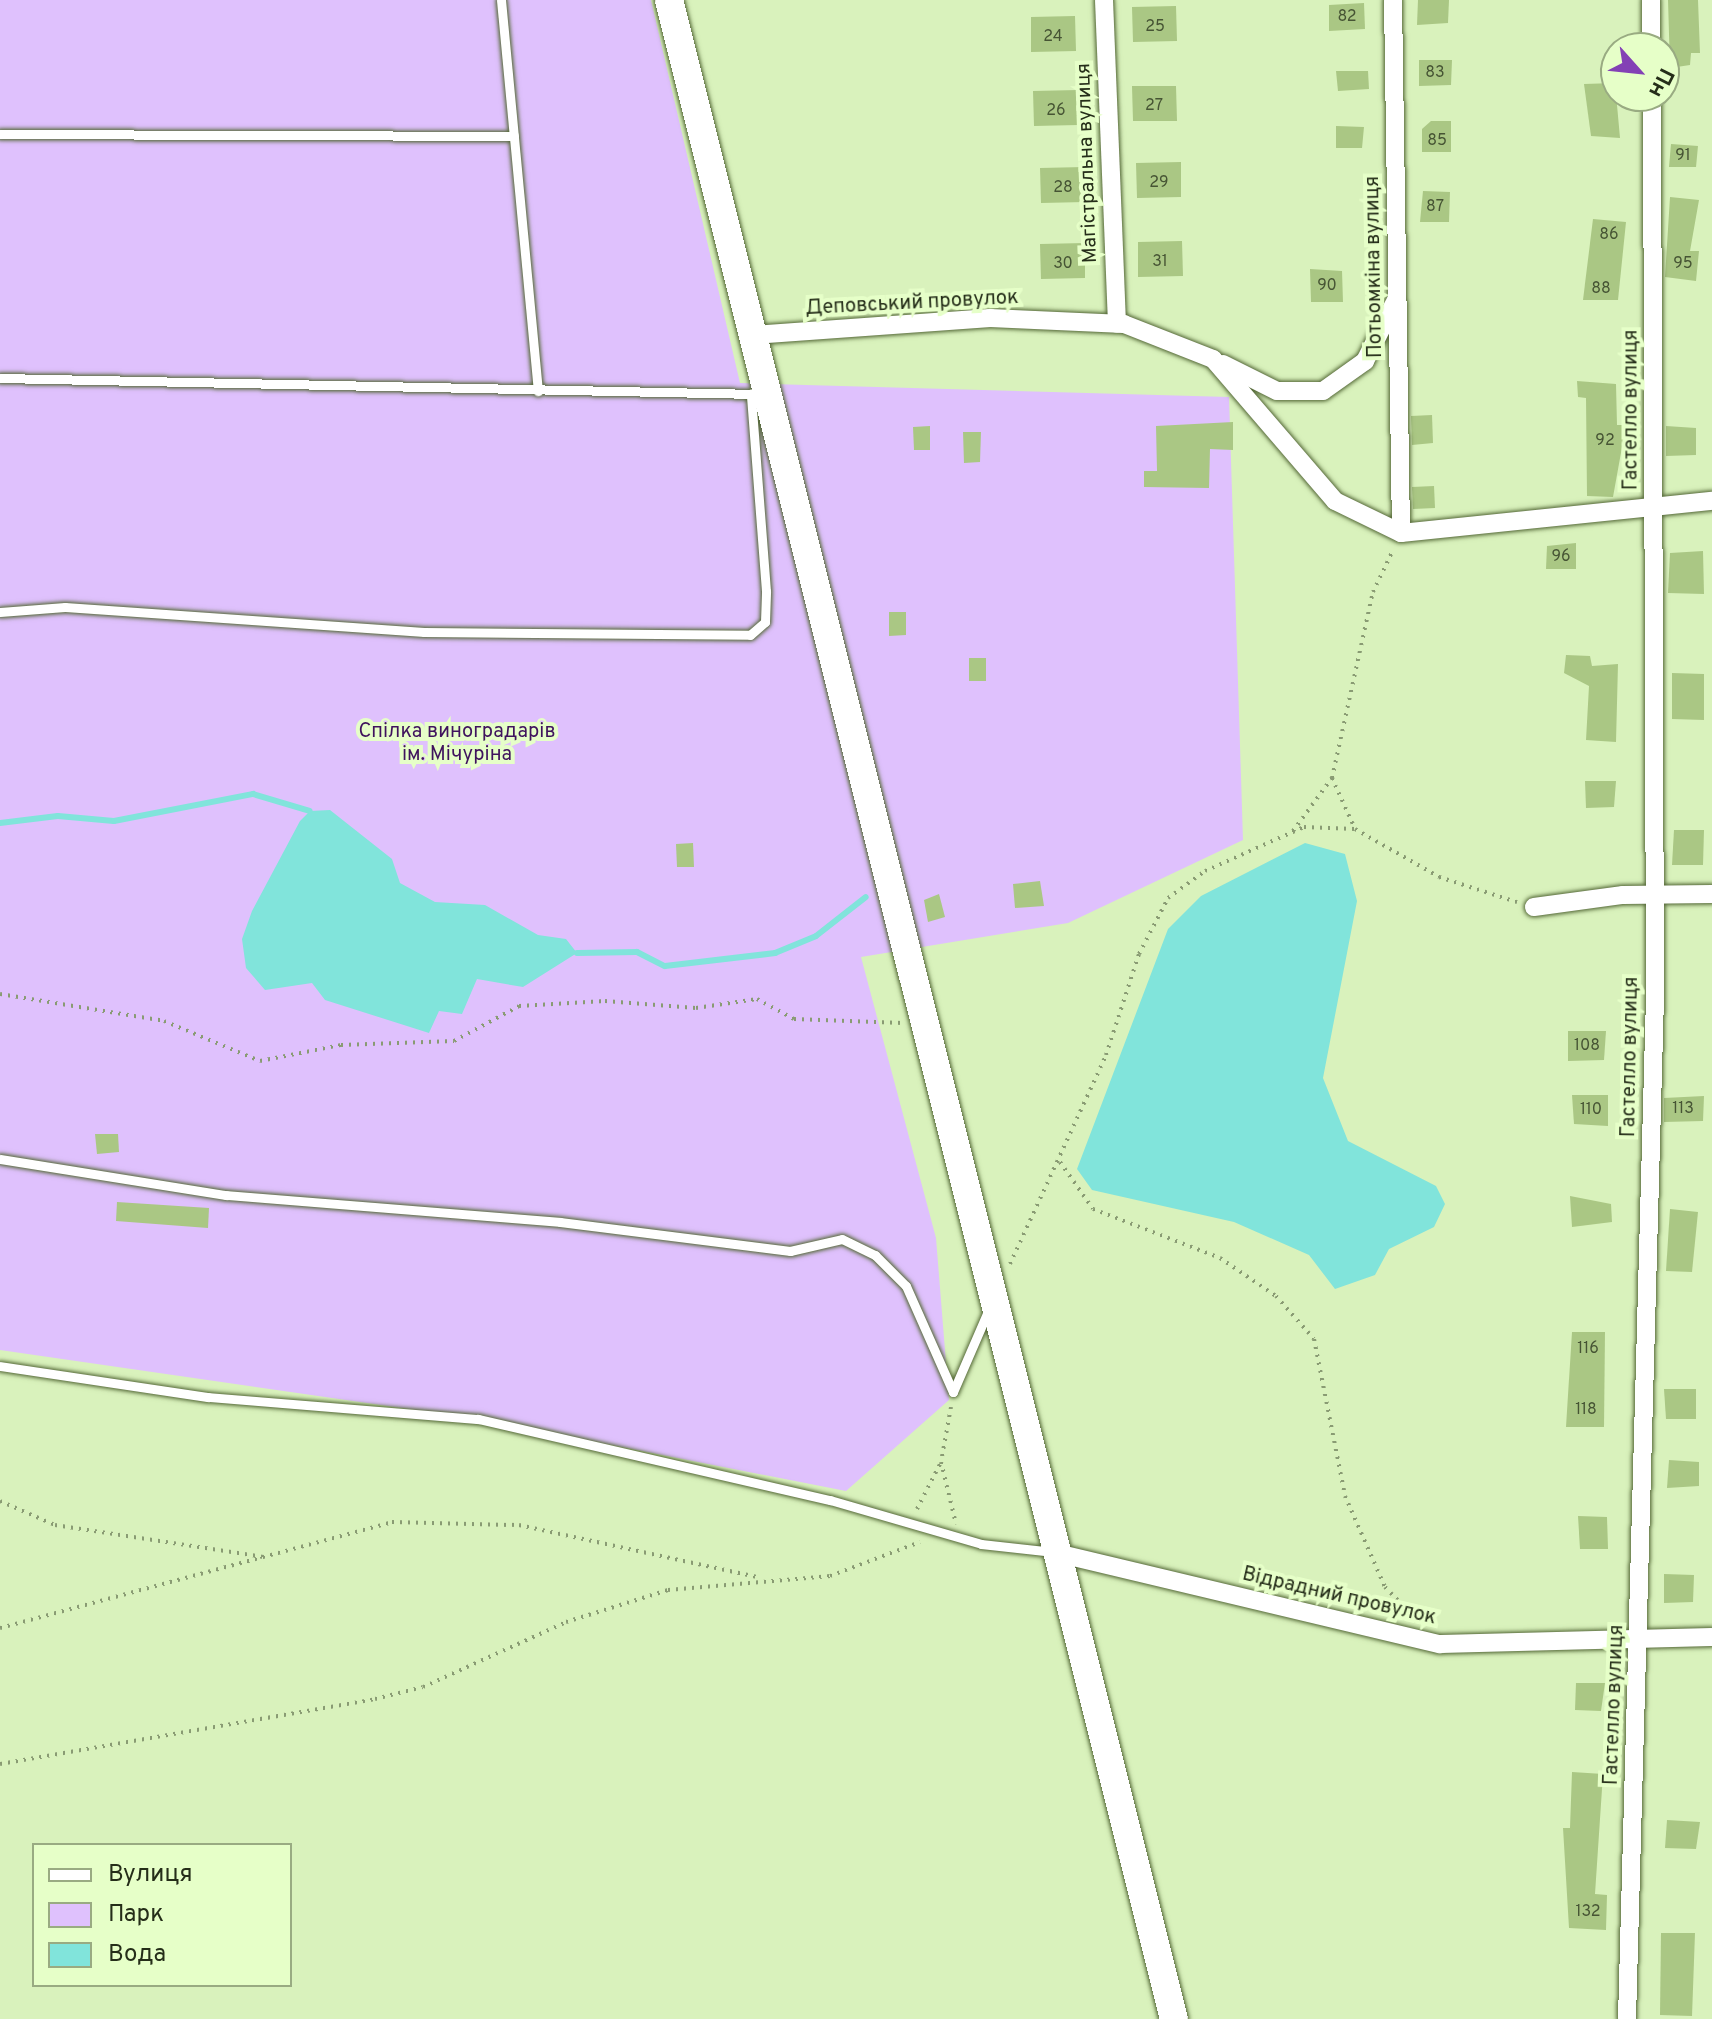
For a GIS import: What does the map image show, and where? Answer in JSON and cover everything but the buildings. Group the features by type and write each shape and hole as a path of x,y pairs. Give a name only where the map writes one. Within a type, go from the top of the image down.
{"main road":[{"path":"669,0 753,335 759,394 925,1023 1174,2019"}],"street":[{"name":"Магістральна вулиця","path":"1104,0 1117,324"},
{"name":"Потьомкіна вулиця","path":"1393,0 1401,533"},
{"path":"1651,0 1651,32"},
{"name":"Гастелло вулиця","path":"1627,2019 1639,1640 1655,894 1652,112"},
{"path":"1213,359 1277,391 1323,391 1365,361 1397,297"},
{"name":"Деповський провулок","path":"753,335 990,318 1117,324 1213,359 1335,501 1401,533"},
{"path":"1401,533 1712,501"},
{"path":"1534,907 1655,894 1712,894"},
{"name":"Відрадний провулок","path":"1057,1553 1440,1644 1712,1637"}],"lane":[{"path":"501,0 538,391"},
{"path":"0,134 514,136"},
{"path":"0,378 759,394 766,591 765,622 750,635 424,632 65,607 0,612"},
{"path":"0,1159 226,1195 560,1222 777,1250 842,1239 875,1255 906,1286 953,1392"},
{"path":"953,1392 994,1298"},
{"path":"0,1366 208,1397 478,1419 906,1522 959,1538 1057,1553"}],"path":[{"path":"1292,834 1332,778 1373,592 1401,533"},
{"path":"1332,778 1355,829"},
{"path":"994,1298 1060,1162 1139,954 1168,898 1205,871 1292,834 1355,829 1439,877 1534,907"},
{"path":"0,994 152,1018 260,1061 341,1045 454,1041 519,1006 605,1001 696,1008 757,999 794,1019 925,1023"},
{"path":"1060,1162 1093,1209 1220,1258 1276,1296 1314,1339 1345,1496 1385,1587 1440,1644"},
{"path":"906,1522 941,1462 953,1392"},
{"path":"941,1462 959,1538"},
{"path":"0,1501 55,1525 267,1557"},
{"path":"0,1628 392,1522 519,1525 764,1579"},
{"path":"0,1764 399,1693 566,1622 668,1590 764,1579 830,1576 940,1532"}],"green space":[{"name":"Спілка виноградарів ім. Мічуріна","path":"0,0 651,0 740,383 1229,397 1243,840 1068,923 861,957 936,1238 949,1400 846,1491 478,1419 0,1350"}],"water":[{"path":"330,810 392,859 400,883 435,902 485,905 538,935 566,939 577,953 523,987 477,979 462,1014 439,1011 429,1033 325,1000 312,983 265,990 246,968 242,939 252,911 300,821 310,811"},
{"path":"1305,843 1345,854 1357,901 1323,1078 1348,1141 1436,1186 1445,1204 1434,1227 1389,1249 1375,1275 1335,1289 1309,1255 1234,1222 1092,1190 1077,1169 1168,929 1201,896"}],"waterway":[{"path":"0,823 58,816 114,821 253,794 310,811"},
{"path":"577,953 637,952 665,966 775,953 816,936 866,897"}]}
